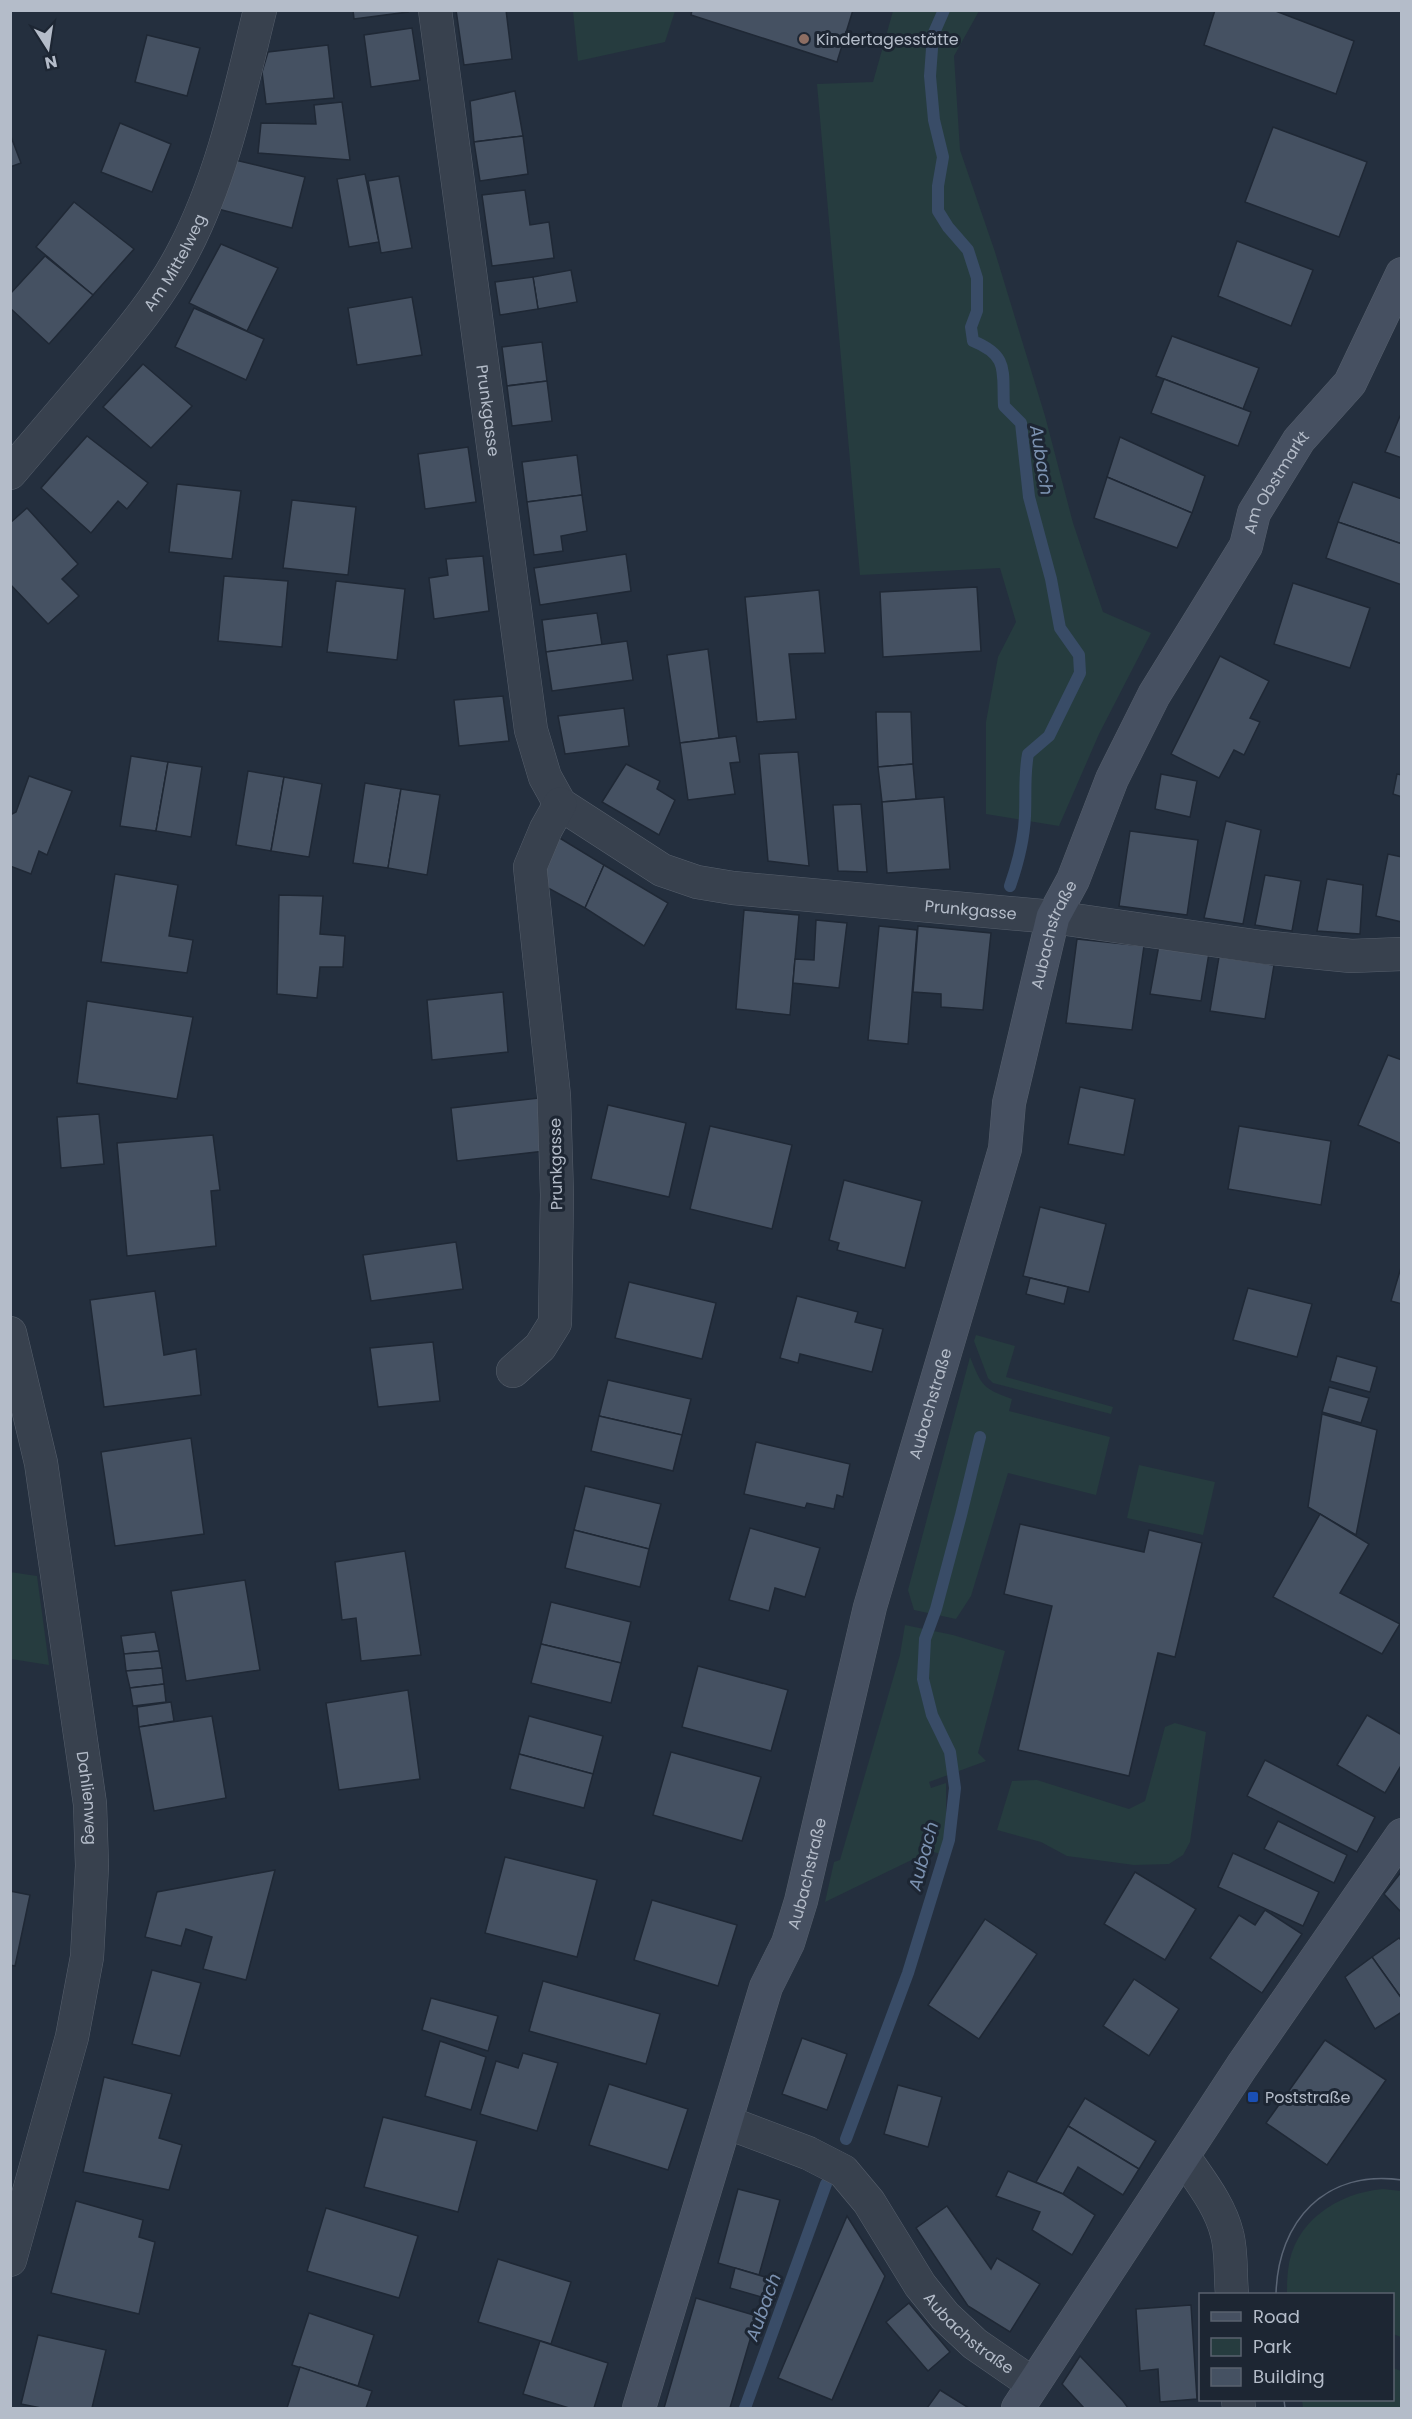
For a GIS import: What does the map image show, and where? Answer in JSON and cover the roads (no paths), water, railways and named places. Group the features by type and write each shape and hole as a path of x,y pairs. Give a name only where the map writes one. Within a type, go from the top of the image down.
{"main road":[{"name":"Am Obstmarkt","path":"1154,694 1246,546 1254,513 1299,441 1350,383 1401,274"},
{"name":"Aubachstraße","path":"639,2409 766,1987 788,1942 801,1901 870,1607 1005,1149 1009,1103 1053,917 1073,880 1112,779 1154,694"},
{"path":"1026,2396 1242,2066 1401,1835"}],"street":[{"name":"Am Mittelweg","path":"10,473 132,330 154,301 185,249 212,186 234,118 260,10"},
{"name":"Prunkgasse","path":"435,10 531,730 545,777 560,804 662,870 697,882 733,888 1053,917 1261,947 1351,956 1401,954"},
{"name":"Prunkgasse","path":"513,1371 540,1347 555,1323 557,1195 554,1096 530,867 546,829 560,804"},
{"name":"Dahlienweg","path":"10,1333 41,1463 90,1804 92,1866 87,1957 72,2037 10,2260"},
{"name":"Aubachstraße","path":"726,2122 808,2153 843,2171 869,2202 920,2285 945,2316 1026,2396"},
{"path":"1184,2157 1208,2193 1228,2236 1232,2293"}],"waterway":[{"name":"Aubach","path":"944,10 933,35 930,76 934,120 943,157 938,186 938,211 948,227 968,250 977,278 977,311 971,327 973,341 993,353 1002,366 1004,406 1021,423 1029,497 1051,579 1060,628 1079,655 1080,673 1049,736 1028,754 1023,834 1010,886"},
{"name":"Aubach","path":"846,2139 908,1973 949,1840 955,1788 950,1752 932,1715 923,1679 925,1639 936,1609 980,1437"},
{"name":"Aubach","path":"745,2408 826,2184"}],"tram line":[{"path":"1276,2293 1279,2268 1286,2244 1296,2223 1311,2206 1329,2192 1350,2183 1375,2179 1402,2180"},
{"path":"1284,2401 1285,2408"}],"place":[{"name":"Kindertagesstätte","path":"804,39"},
{"name":"Poststraße","path":"1253,2097"}]}
